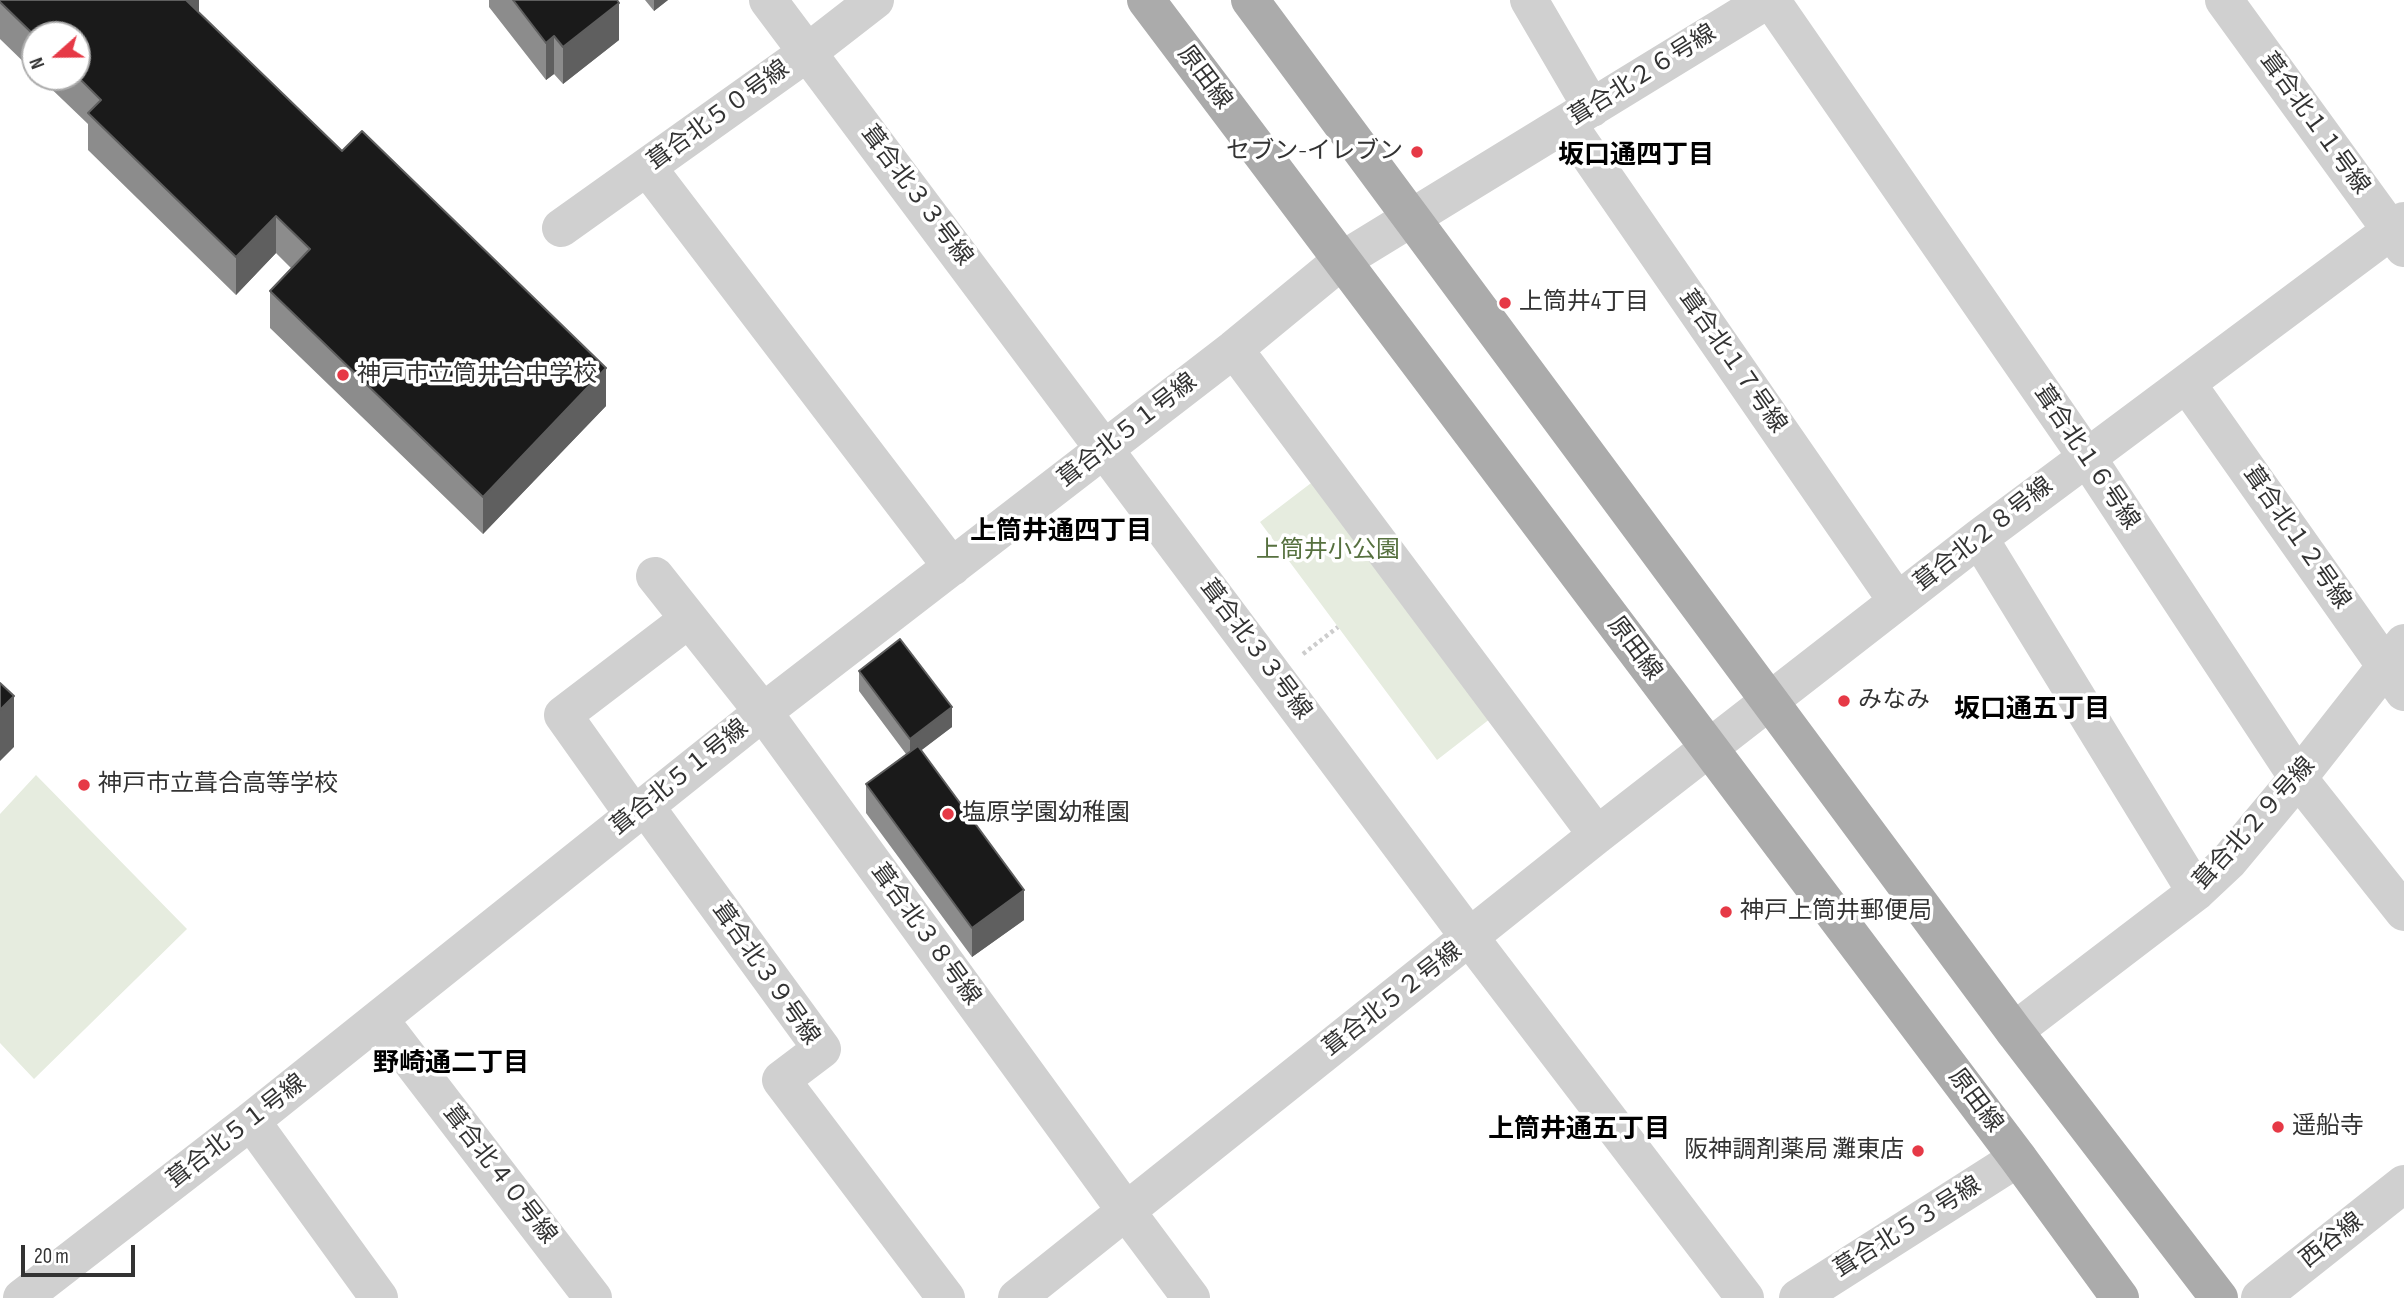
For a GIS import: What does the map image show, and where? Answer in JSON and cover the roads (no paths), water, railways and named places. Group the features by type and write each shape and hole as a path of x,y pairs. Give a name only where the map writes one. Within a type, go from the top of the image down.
{"main road":[{"name":"原田線","path":"1146,0 2018,1158 2120,1298"},
{"path":"1251,0 2014,1031 2219,1298"}],"street":[{"name":"葺合北３３号線","path":"768,0 1470,939 1745,1298"},
{"name":"葺合北５０号線","path":"561,228 808,52 874,0"},
{"name":"葺合北１７号線","path":"1528,0 1579,116 1898,601"},
{"name":"葺合北２６号線","path":"1341,261 1769,0"},
{"name":"葺合北１６号線","path":"1769,0 2086,456 2298,778 2404,912"},
{"name":"葺合北１１号線","path":"2224,0 2400,234"},
{"path":"647,167 951,567"},
{"name":"葺合北２８号線","path":"1769,702 2086,456 2400,234"},
{"name":"葺合北５１号線","path":"22,1298 251,1121 763,712 1234,349 1341,261"},
{"path":"1234,349 1597,835"},
{"name":"葺合北１２号線","path":"2187,384 2398,667"},
{"path":"1979,538 2196,892"},
{"name":"葺合北３８号線","path":"655,576 763,712 1191,1298"},
{"path":"639,811 563,715 689,619"},
{"name":"葺合北２９号線","path":"2014,1031 2196,892 2228,862 2298,778 2398,667"},
{"name":"葺合北５２号線","path":"1017,1298 1597,835 1769,702"},
{"name":"葺合北３９号線","path":"639,811 822,1049 781,1080 946,1298"},
{"name":"葺合北４０号線","path":"379,1019 593,1298"},
{"path":"251,1121 379,1298"},
{"name":"葺合北５３号線","path":"1798,1298 2018,1158"},
{"name":"西谷線","path":"2260,1298 2404,1184"}],"place":[{"name":"セブン-イレブン","path":"1417,152"},
{"name":"上筒井4丁目","path":"1505,303"},
{"name":"神戸市立筒井台中学校","path":"343,375"},
{"name":"みなみ","path":"1844,701"},
{"name":"神戸市立葺合高等学校","path":"84,785"},
{"name":"塩原学園幼稚園","path":"948,814"},
{"name":"神戸上筒井郵便局","path":"1726,912"},
{"name":"遥船寺","path":"2278,1127"},
{"name":"阪神調剤薬局 灘東店","path":"1918,1151"}],"district":[{"name":"坂口通四丁目","path":"1636,156"},
{"name":"上筒井通四丁目","path":"1061,532"},
{"name":"坂口通五丁目","path":"2032,710"},
{"name":"野崎通二丁目","path":"451,1064"},
{"name":"上筒井通五丁目","path":"1579,1130"}],"park label":[{"name":"上筒井小公園","path":"1328,551"}]}
